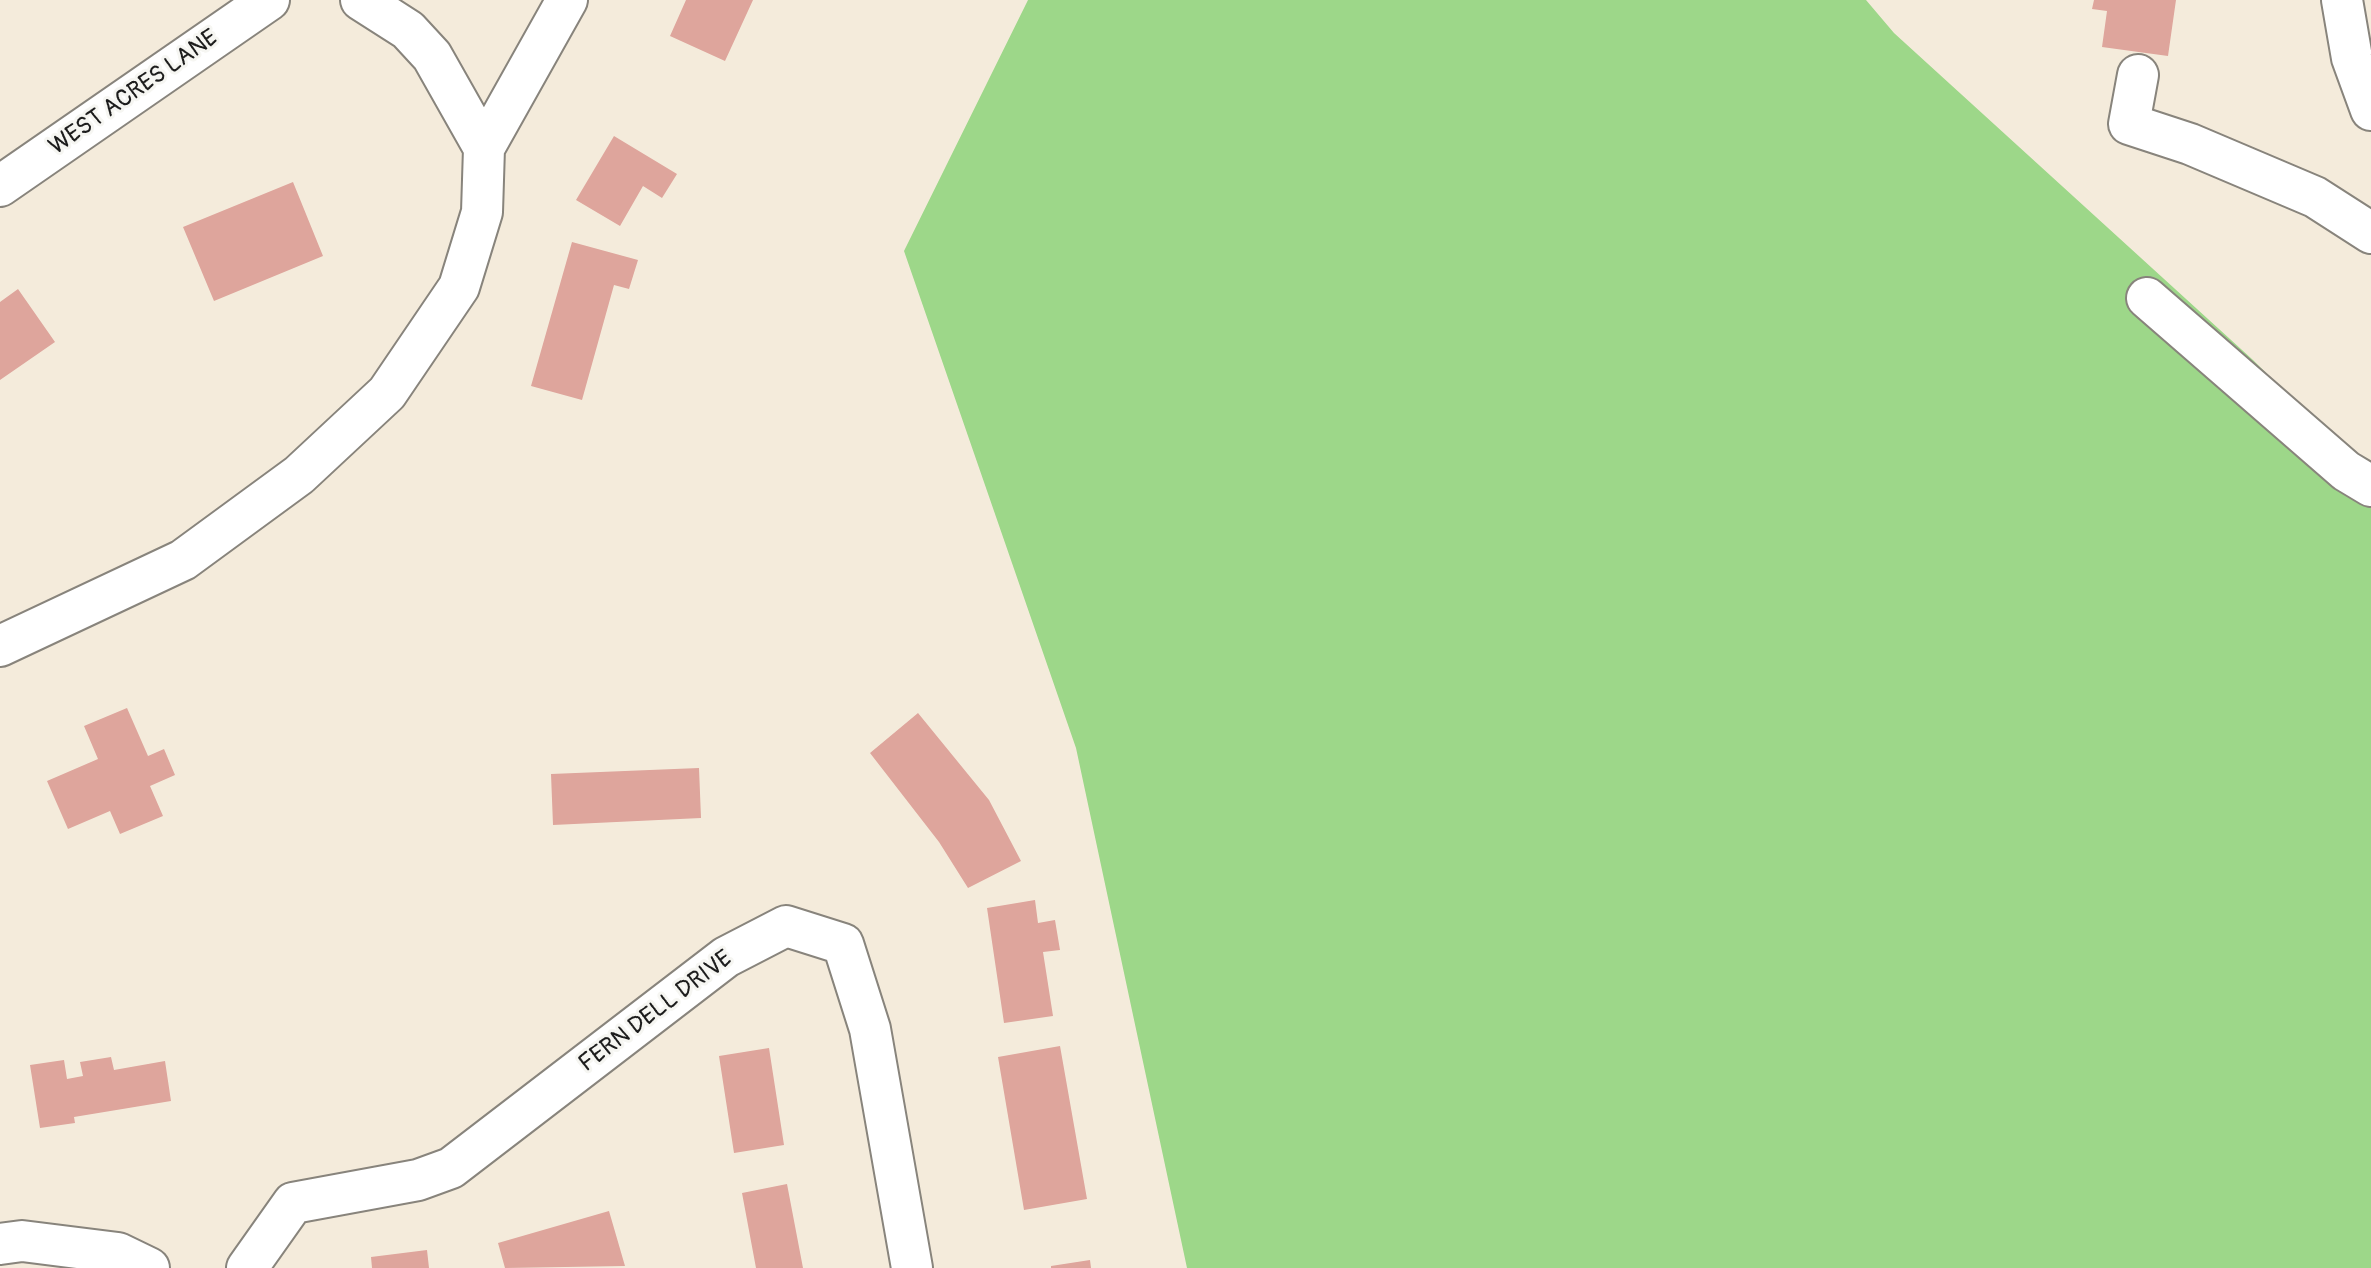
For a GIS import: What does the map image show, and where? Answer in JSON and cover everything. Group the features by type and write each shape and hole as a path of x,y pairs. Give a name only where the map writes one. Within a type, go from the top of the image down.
{"street":[{"name":"WEST ACRES LANE","path":"0,186 269,0"},
{"path":"361,0 408,30 432,56 484,148"},
{"path":"0,646 183,560 299,475 387,393 459,287 482,212 484,148 567,0"},
{"path":"2342,0 2352,58 2371,110"},
{"path":"2138,75 2129,124 2190,144 2315,197 2371,233"},
{"path":"2147,298 2346,471 2371,486"},
{"name":"FERN DELL DRIVE","path":"247,1268 293,1203 418,1180 451,1168 726,957 786,926 843,944 870,1029 912,1268"},
{"path":"0,1244 22,1241 118,1253 149,1268"}],"green space":[{"path":"1028,0 1866,0 1894,33 2253,360 2371,478 2371,1268 1187,1268 1076,748 904,251"}],"building":[{"path":"686,0 753,0 725,61 670,36"},
{"path":"2094,0 2176,0 2168,56 2102,47 2107,11 2092,9"},
{"path":"614,136 677,174 662,198 643,186 620,226 576,200"},
{"path":"293,182 323,256 214,301 183,227"},
{"path":"572,242 638,260 629,289 614,285 582,400 531,386"},
{"path":"18,289 55,342 0,380 0,302"},
{"path":"127,708 148,756 164,749 175,775 150,786 163,816 120,834 110,811 68,829 47,781 98,759 84,726"},
{"path":"918,713 989,800 1021,861 968,888 939,842 870,753"},
{"path":"699,768 701,818 553,825 551,774"},
{"path":"1035,900 1038,923 1055,920 1060,950 1043,952 1053,1016 1004,1023 987,908"},
{"path":"1060,1046 1087,1199 1024,1210 998,1057"},
{"path":"769,1048 784,1145 734,1153 719,1056"},
{"path":"111,1057 114,1070 165,1061 171,1101 74,1117 75,1123 40,1128 30,1065 64,1060 67,1079 83,1076 80,1062"},
{"path":"787,1184 803,1268 756,1268 742,1193"},
{"path":"609,1211 625,1266 505,1268 498,1243"},
{"path":"427,1250 429,1268 372,1268 371,1257"},
{"path":"1090,1260 1091,1268 1051,1268 1051,1266"}]}
